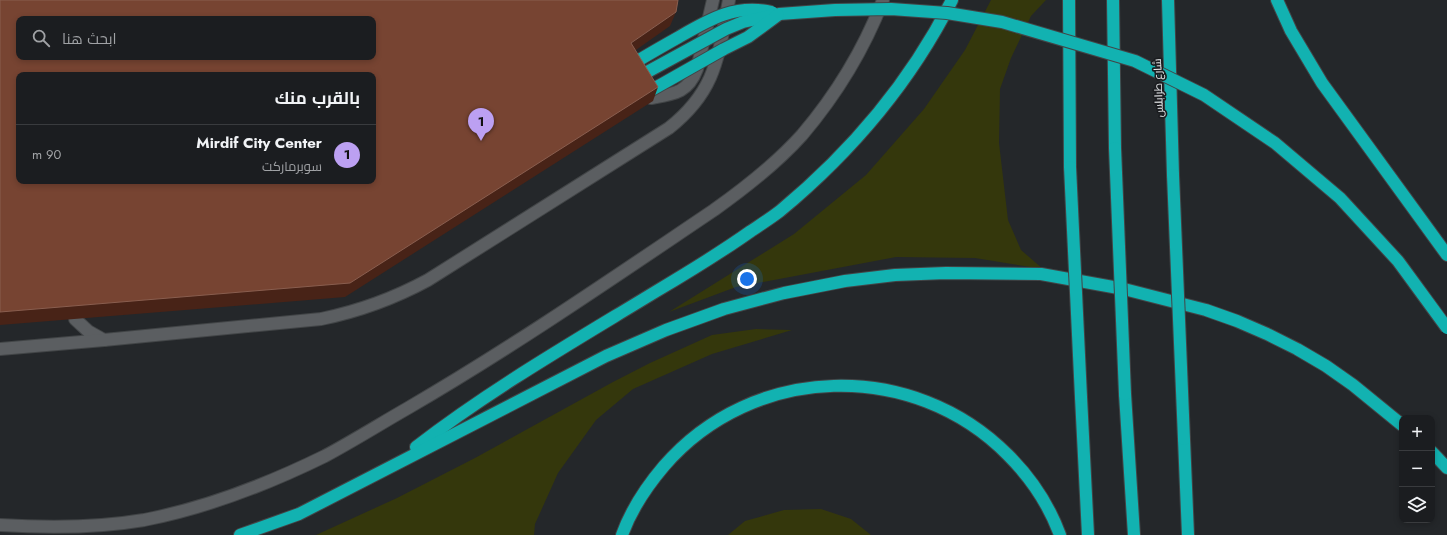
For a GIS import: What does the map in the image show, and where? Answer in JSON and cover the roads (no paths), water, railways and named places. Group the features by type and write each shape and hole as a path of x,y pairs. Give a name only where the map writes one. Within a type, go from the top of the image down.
{"highway":[{"path":"392,466 451,420 506,383 722,252 779,212 832,165 879,113 920,56 952,0"},
{"path":"1069,0 1070,167 1088,535"},
{"path":"1113,0 1114,148 1125,394 1134,535"},
{"name":"شارع طرابلس","path":"1168,0 1173,175 1188,535"},
{"path":"1277,0 1291,31 1322,83 1447,255"},
{"path":"638,77 726,29 743,22 779,14 835,10 891,9 947,13 1002,22 1135,61 1204,95 1275,143 1340,198 1398,261 1447,328"},
{"path":"631,65 715,17 728,12 754,10 779,14"},
{"path":"649,95 724,49 748,37 779,14"},
{"path":"240,535 299,514 606,356 666,330 710,314 784,293 845,281 895,275 1004,273 1048,276 1124,289 1206,310 1267,334 1326,366 1353,385 1399,423"},
{"path":"622,535 637,503 654,478 675,454 698,434 724,416 752,403 781,393 812,387 843,385 874,387 904,393 936,405 967,421 994,441 1019,466 1040,493 1060,535"},
{"path":"1435,455 1447,468"}],"street":[{"path":"649,95 679,92 687,87 694,78 713,0"},
{"path":"0,349 321,319 376,305 403,293 428,280 662,133 682,118 702,95 716,66 729,0"},
{"path":"0,526 54,528 99,525 143,520 187,510 272,480 325,456 446,386 510,347 745,188 801,135 829,100 853,62 874,22 883,0"},
{"path":"75,319 88,331 104,340"}],"place":[{"name":"Mirdif City Center","path":"481,141"}]}
